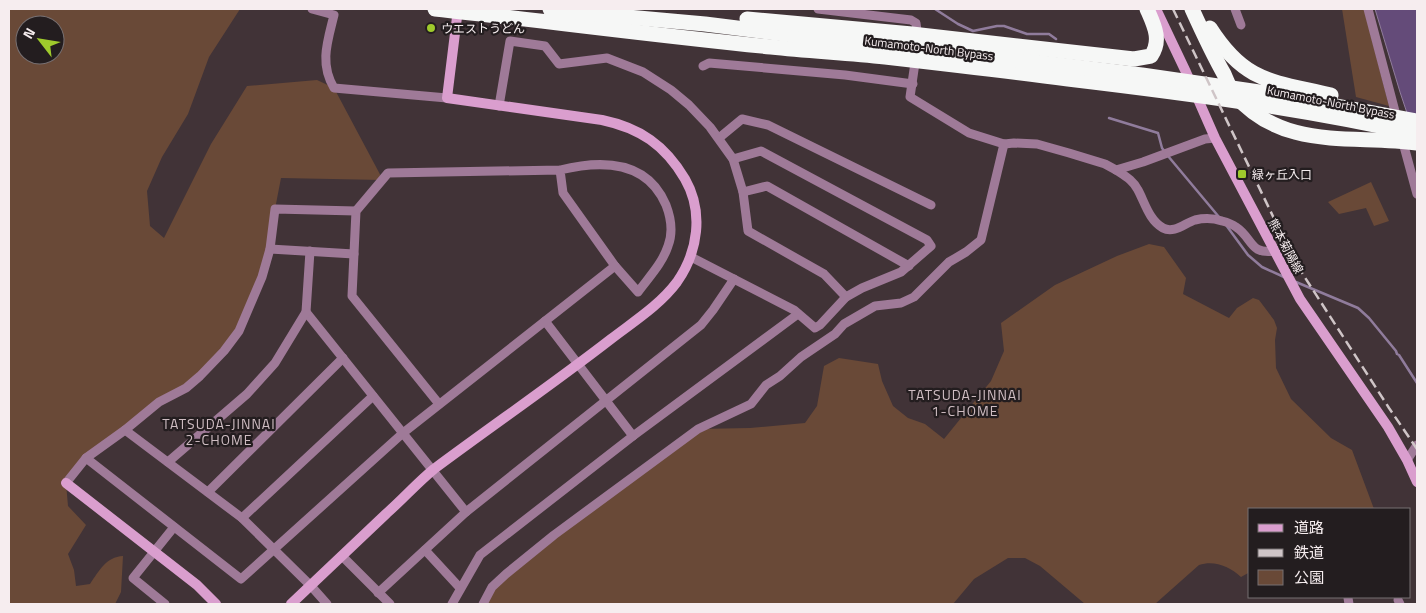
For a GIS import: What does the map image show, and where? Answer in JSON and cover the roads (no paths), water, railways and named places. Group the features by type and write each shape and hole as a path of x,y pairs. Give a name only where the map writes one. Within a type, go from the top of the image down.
{"highway":[{"name":"Kumamoto-North Bypass","path":"435,9 458,10 554,24 700,39 886,50 1142,75 1266,98 1417,120"},
{"name":"Kumamoto-North Bypass","path":"550,9 705,24 828,39 886,50"},
{"path":"641,9 918,34 1134,59 1151,56 1157,47 1156,28 1146,9"},
{"path":"1192,9 1233,94 1258,115 1271,123 1304,134 1327,138 1417,143"},
{"path":"1200,9 1220,43 1236,61 1248,70 1269,81 1350,109"},
{"path":"700,39 746,50 823,60 914,77 1122,92 1200,103"},
{"name":"Kumamoto-North Bypass","path":"1350,109 1417,134"}],"street":[{"path":"291,604 432,471 578,364 657,303 676,283 691,257 697,232 697,217 691,192 679,168 671,158 641,133 622,124 447,98 334,88 329,80 324,52 334,15 312,9"},
{"path":"818,9 911,20 916,23 918,34 910,97 969,133 1004,144 1037,144 1116,170 1130,178 1154,220 1164,229 1173,230 1194,220 1209,218 1221,220 1236,227 1256,250 1275,251"},
{"name":"熊本菊陽線","path":"1156,9 1200,103 1214,138 1300,299 1388,427 1417,482"},
{"path":"1235,9 1241,25"},
{"path":"1368,9 1417,194"},
{"path":"447,98 458,10"},
{"path":"499,106 510,41 545,46 558,64 607,58 643,72 689,104 719,138 733,160 743,192 748,231 824,274 846,297"},
{"path":"703,66 709,63 860,76 914,77"},
{"path":"719,138 742,119 768,125 931,205"},
{"path":"1116,170 1205,139 1214,138"},
{"path":"483,604 492,587 506,574 554,535 698,429 751,404 766,385 780,376 801,357 835,334 844,324 875,306 901,302 914,296 948,262 966,252 980,240 1004,144"},
{"path":"691,257 794,310 814,328 820,325 846,297 862,288 901,272 931,246 927,240 761,152 733,160"},
{"path":"440,404 352,296 356,211 388,173 560,170 571,167 603,165 633,169 646,177 664,200 670,218 670,236 664,256 638,292 616,266 563,193 560,170"},
{"path":"743,192 767,186 909,266"},
{"path":"216,604 197,585 66,483 86,458 125,430 159,402 186,388 224,351 239,331 262,277 270,250 275,209 356,211"},
{"path":"270,250 354,254"},
{"path":"168,462 247,394 275,363 306,312 310,251"},
{"path":"86,458 241,579 403,433 616,266"},
{"path":"378,593 466,512 701,325 714,310 734,280"},
{"path":"306,312 466,512"},
{"path":"452,604 480,555 633,436 798,314"},
{"path":"545,321 633,436"},
{"path":"208,492 343,358"},
{"path":"242,518 373,396"},
{"path":"125,430 242,518 327,604"},
{"path":"1407,460 1417,445"},
{"path":"165,604 133,578 174,527"},
{"path":"425,550 460,588"},
{"path":"342,556 390,604"}],"waterway":[{"path":"935,9 973,31 1004,26 1027,34 1049,34 1056,39"},
{"path":"1109,118 1158,133 1165,152"},
{"path":"1168,156 1219,217"},
{"path":"1226,225 1248,255 1262,267 1284,277"},
{"path":"1296,282 1358,308 1369,318 1396,351 1417,383"}],"railway":[{"path":"1173,9 1295,262 1417,449"}],"place":[{"name":"ウエストうどん","path":"431,28"},
{"name":"緑ヶ丘入口","path":"1242,174"}],"district":[{"name":"TATSUDA-JINNAI 1-CHOME","path":"965,402"},
{"name":"TATSUDA-JINNAI 2-CHOME","path":"219,432"}]}
